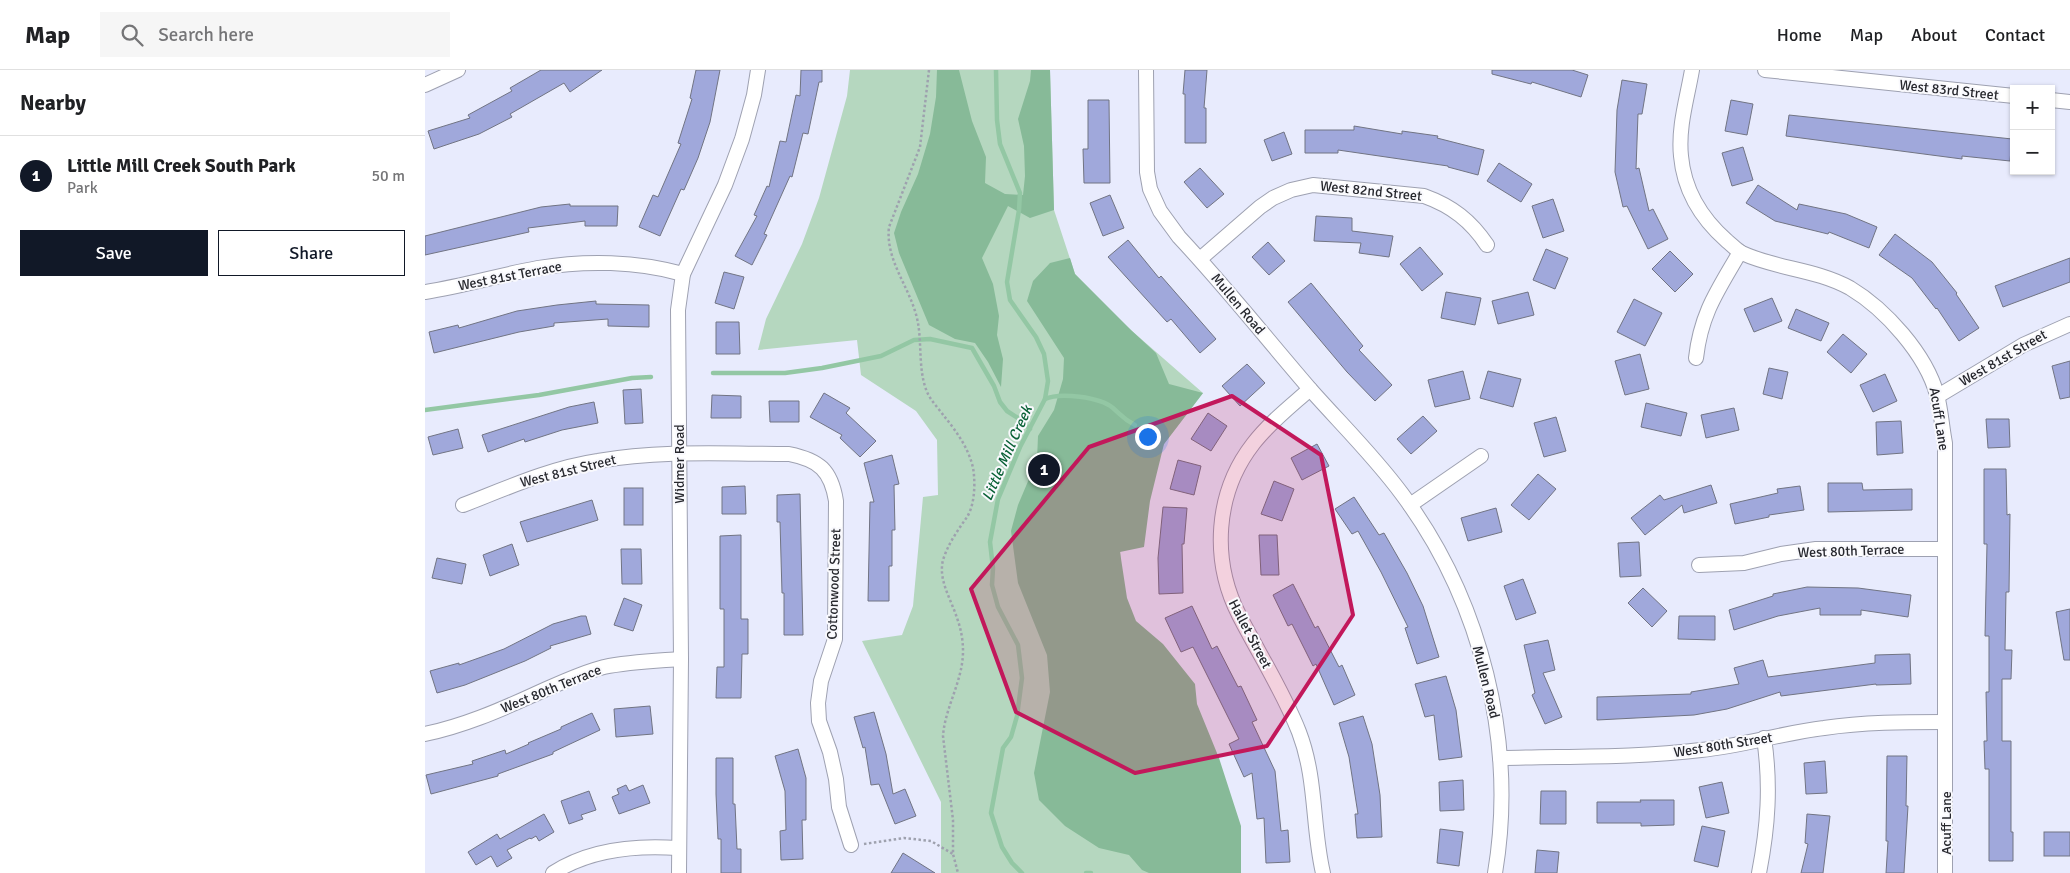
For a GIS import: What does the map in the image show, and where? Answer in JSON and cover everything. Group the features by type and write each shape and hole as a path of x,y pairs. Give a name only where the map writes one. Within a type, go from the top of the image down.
{"street":[{"path":"425,85 458,70"},
{"name":"Widmer Road","path":"679,873 681,659 678,310 683,274 725,185 739,148 754,95 758,70"},
{"name":"Mullen Road","path":"1146,70 1147,172 1150,189 1159,211 1410,505 1449,572 1469,619 1484,667 1495,718 1500,758 1502,808 1495,873"},
{"name":"Acuff Lane","path":"1692,70 1680,141 1683,170 1690,192 1702,214 1740,252 1764,261 1821,275 1849,288 1875,306 1893,321 1912,346 1933,383 1938,396 1945,444 1945,873"},
{"name":"West 83rd Street","path":"1765,70 2010,96"},
{"path":"2055,100 2070,102"},
{"name":"West 82nd Street","path":"1200,259 1273,198 1291,190 1313,185 1423,196 1441,202 1462,215 1477,229 1487,245"},
{"path":"1696,358 1701,326 1705,314 1740,252"},
{"name":"West 81st Terrace","path":"425,292 538,268 571,264 605,263 645,266 683,274"},
{"name":"West 81st Street","path":"1938,396 2023,344 2070,324"},
{"name":"Hallet Street","path":"1310,389 1262,433 1245,456 1226,496 1220,540 1223,569 1229,594 1282,692 1300,733 1311,771 1323,873"},
{"name":"West 81st Street","path":"463,505 539,476 596,461 638,455 789,454 807,458 823,468"},
{"path":"1410,505 1481,456"},
{"name":"Cottonwood Street","path":"823,468 834,486 836,501 836,616 835,639 821,681 818,703 819,721 830,752 836,779 839,807 851,846"},
{"name":"West 80th Terrace","path":"1699,565 1744,563 1781,554 1816,550 1945,549"},
{"name":"West 80th Terrace","path":"425,734 469,722 575,677 604,667 637,662 681,659"},
{"name":"West 80th Street","path":"1500,758 1665,754 1737,745 1763,738 1824,728 1880,722 1945,722"},
{"path":"1759,873 1766,838 1769,796 1768,767 1763,738"},
{"path":"553,873 573,862 605,852 634,847 678,848"}],"path":[{"path":"929,70 920,147 889,227 888,236 890,252 912,300 919,330 922,375 928,394 962,442 970,459 974,475 971,505 967,516 943,559 942,572 960,626 963,653 959,679 943,730 955,841 953,854 957,873"},
{"path":"851,846 904,838 931,841 953,854"}],"highlighted area":[{"path":"1232,396 1321,455 1353,615 1267,746 1135,773 1016,712 971,589 1089,447"}],"green space":[{"path":"850,70 1050,70 1054,210 1075,274 1124,324 1203,393 1164,444 1119,529 1124,620 1226,873 941,873 941,802 862,641 902,635 913,606 923,497 938,495 937,440 916,411 861,375 857,340 758,350 766,319 802,244 819,198 847,96"},
{"path":"937,70 959,70 972,121 986,157 985,183 1005,194 1023,195 1025,176 1024,146 1018,119 1030,81 1031,70 1050,70 1054,210 1030,218 1008,206 982,258 993,284 999,316 997,335 1003,359 1001,387 988,362 975,343 955,339 929,325 899,253 894,233 918,174 930,134 936,97"},
{"path":"1070,258 1075,274 1156,353 1169,384 1203,393 1164,444 1150,501 1144,547 1120,552 1127,598 1136,621 1163,644 1195,684 1197,704 1219,758 1241,826 1241,873 1149,873 1142,870 1129,855 1099,848 1065,826 1039,800 1034,773 1050,692 1047,655 1018,583 1011,531 1018,505 1037,460 1038,436 1054,410 1063,379 1064,358 1027,301 1033,281 1050,263"}],"building":[{"path":"541,70 602,70 570,92 564,83 510,114 512,117 479,134 434,149 428,131 470,118 468,115 512,91 510,88"},
{"path":"696,70 720,70 710,122 698,158 684,190 681,189 660,236 639,227 653,195 658,197 681,144 678,143 692,99 690,98"},
{"path":"801,70 822,70 822,82 819,82 808,134 803,133 792,177 790,176 764,234 767,235 752,265 735,256 757,216 754,215 767,186 769,187 780,141 786,142 796,95 800,96"},
{"path":"1185,70 1207,70 1204,108 1206,108 1206,143 1185,143 1185,94 1183,94"},
{"path":"1492,70 1572,70 1588,75 1581,97 1532,82 1531,84 1492,74"},
{"path":"1622,80 1647,84 1642,114 1638,114 1636,169 1639,168 1649,211 1653,209 1668,239 1648,249 1627,206 1623,207 1615,172 1617,110"},
{"path":"1088,100 1109,100 1110,183 1084,183 1083,149 1088,149"},
{"path":"1731,100 1753,104 1747,135 1725,131"},
{"path":"1789,115 2010,139 2010,161 1962,156 1962,159 1786,136"},
{"path":"1354,126 1402,134 1402,131 1438,136 1437,138 1484,150 1478,175 1448,166 1338,150 1338,153 1305,153 1305,130 1354,130"},
{"path":"1284,132 1292,154 1272,161 1264,140"},
{"path":"1743,147 1753,180 1732,186 1722,153"},
{"path":"1499,163 1532,184 1521,202 1487,181"},
{"path":"1200,168 1224,194 1207,208 1184,182"},
{"path":"1758,185 1797,210 1799,204 1846,214 1877,227 1869,248 1829,232 1828,234 1775,221 1746,203"},
{"path":"1110,195 1124,228 1103,236 1090,203"},
{"path":"1553,199 1564,231 1543,238 1532,206"},
{"path":"570,204 570,206 618,206 617,226 585,226 585,221 528,228 529,232 425,255 425,236 541,207"},
{"path":"1316,216 1352,218 1352,231 1393,236 1389,257 1359,253 1361,243 1314,241"},
{"path":"1895,234 1932,262 1957,293 1979,328 1959,341 1937,308 1912,278 1879,255"},
{"path":"1128,240 1159,278 1161,276 1216,339 1200,353 1171,319 1167,322 1108,257"},
{"path":"1268,242 1285,261 1269,275 1252,257"},
{"path":"1420,247 1443,274 1422,291 1400,264"},
{"path":"1546,249 1568,258 1555,289 1533,280"},
{"path":"1670,251 1693,274 1675,292 1652,269"},
{"path":"2070,258 2070,282 2003,307 1995,286"},
{"path":"724,272 744,277 734,309 715,303"},
{"path":"1311,283 1363,346 1359,350 1392,385 1375,401 1347,372 1288,302"},
{"path":"1446,292 1481,298 1475,325 1441,318"},
{"path":"1528,292 1534,315 1498,324 1492,301"},
{"path":"1772,298 1782,321 1754,332 1744,309"},
{"path":"1634,299 1662,313 1645,346 1617,332"},
{"path":"596,301 596,304 649,305 649,327 608,326 608,319 554,323 554,326 519,332 434,353 429,332 458,325 459,328 517,311"},
{"path":"1796,309 1829,323 1821,341 1788,328"},
{"path":"716,322 739,322 740,354 716,354"},
{"path":"1843,334 1867,354 1851,373 1827,352"},
{"path":"1640,354 1649,389 1625,395 1615,361"},
{"path":"2070,361 2070,397 2060,399 2052,366"},
{"path":"1247,364 1265,383 1240,406 1222,386"},
{"path":"1769,368 1788,372 1782,399 1763,394"},
{"path":"1463,371 1470,399 1435,407 1428,380"},
{"path":"1488,371 1521,379 1513,407 1480,398"},
{"path":"1885,374 1897,401 1873,412 1860,385"},
{"path":"641,389 643,423 625,424 623,390"},
{"path":"824,393 850,408 846,413 876,441 860,457 840,438 842,435 810,417"},
{"path":"712,395 741,396 741,418 711,418"},
{"path":"769,401 799,401 799,422 770,422"},
{"path":"594,402 598,423 562,430 525,442 524,439 488,452 482,435 569,407"},
{"path":"1646,403 1687,413 1681,436 1641,427"},
{"path":"1734,408 1739,430 1706,438 1701,415"},
{"path":"1208,413 1227,426 1211,451 1191,439"},
{"path":"1423,416 1437,431 1411,454 1397,439"},
{"path":"1556,417 1566,451 1544,457 1534,423"},
{"path":"1986,419 2009,419 2010,447 1988,448"},
{"path":"1901,421 1903,453 1877,455 1876,422"},
{"path":"458,429 463,448 433,455 428,437"},
{"path":"1317,444 1329,466 1302,480 1291,458"},
{"path":"892,455 899,484 894,485 895,530 892,530 892,566 889,566 889,601 868,601 870,502 874,502 864,463"},
{"path":"1178,460 1201,466 1194,495 1170,489"},
{"path":"1984,469 2006,469 2007,515 2010,514 2009,592 2006,592 2005,650 2012,650 2011,679 2002,679 2002,741 2011,741 2011,832 2013,832 2013,861 1989,861 1989,769 1985,769 1984,741 1987,741 1986,692 1989,692 1989,636 1985,636 1987,544 1984,544"},
{"path":"1538,474 1556,489 1529,520 1511,505"},
{"path":"1274,481 1294,489 1282,521 1261,514"},
{"path":"1828,483 1862,483 1863,490 1912,489 1912,510 1828,512"},
{"path":"1711,485 1717,503 1684,513 1682,505 1645,535 1631,518 1660,495 1664,500"},
{"path":"745,486 746,514 722,514 722,487"},
{"path":"1800,486 1804,510 1769,515 1769,517 1735,524 1730,504 1778,493 1777,489"},
{"path":"624,488 643,488 643,525 624,525"},
{"path":"800,494 803,635 784,635 784,593 782,593 780,522 777,522 777,495"},
{"path":"1354,497 1379,535 1384,533 1407,573 1423,606 1439,657 1417,664 1405,628 1408,627 1381,572 1358,531 1352,534 1335,509"},
{"path":"592,500 598,520 527,542 520,522"},
{"path":"1163,507 1187,508 1184,544 1182,544 1183,593 1159,594 1158,558"},
{"path":"1496,508 1502,532 1468,541 1461,518"},
{"path":"741,535 741,619 748,619 748,654 742,654 741,698 716,698 717,667 724,667 724,609 720,609 720,536"},
{"path":"1259,535 1277,535 1279,575 1261,575"},
{"path":"1639,542 1641,576 1620,577 1618,543"},
{"path":"512,544 519,565 490,576 483,555"},
{"path":"621,549 641,549 642,584 622,584"},
{"path":"437,558 466,564 462,584 432,578"},
{"path":"1523,579 1536,613 1516,620 1504,586"},
{"path":"1293,584 1315,628 1318,626 1339,667 1342,665 1355,695 1334,705 1316,664 1313,666 1292,624 1288,626 1273,595"},
{"path":"1807,587 1858,588 1911,595 1908,617 1861,610 1861,615 1820,615 1820,608 1778,616 1734,630 1729,610 1773,596 1773,594"},
{"path":"1643,588 1667,611 1652,627 1628,603"},
{"path":"624,598 642,605 633,631 614,625"},
{"path":"1192,606 1212,649 1217,646 1238,687 1241,686 1257,720 1252,722 1275,771 1281,831 1288,830 1290,862 1266,863 1264,818 1257,819 1252,773 1244,777 1229,744 1239,739 1193,647 1181,652 1165,618"},
{"path":"2070,609 2070,660 2064,660 2056,612"},
{"path":"586,616 591,634 550,646 551,648 525,661 465,685 437,693 430,671 459,663 459,665 504,649 553,624"},
{"path":"1679,616 1715,616 1715,640 1678,639"},
{"path":"1548,640 1555,670 1543,673 1562,717 1545,724 1532,695 1535,693 1524,645"},
{"path":"1910,654 1911,684 1876,684 1781,696 1780,692 1727,709 1694,715 1597,720 1597,697 1691,694 1691,692 1739,684 1734,668 1763,660 1768,677 1875,663 1875,655"},
{"path":"1446,676 1456,710 1462,757 1439,760 1434,715 1425,717 1415,684"},
{"path":"650,706 653,734 616,737 614,709"},
{"path":"874,712 886,754 893,794 905,789 916,816 895,824 879,784 871,785 865,747 863,748 854,717"},
{"path":"592,713 600,730 553,752 553,754 498,774 498,776 431,794 426,775 473,764 472,761 505,750 506,754"},
{"path":"1363,716 1372,744 1380,795 1382,837 1357,838 1355,814 1358,814 1349,757 1339,723"},
{"path":"798,749 806,778 806,820 802,820 803,859 781,860 780,831 786,830 785,791 775,756"},
{"path":"1887,756 1907,756 1906,806 1908,806 1904,873 1886,873 1888,841 1886,841"},
{"path":"716,758 733,758 733,804 735,804 737,849 741,849 741,873 721,873 721,839 718,839 716,794"},
{"path":"1825,761 1827,793 1806,794 1804,763"},
{"path":"1463,780 1464,810 1440,811 1439,782"},
{"path":"1722,782 1729,813 1706,818 1699,787"},
{"path":"626,785 629,791 643,785 650,803 619,814 612,797 619,794 617,789"},
{"path":"589,791 596,810 581,815 583,819 569,824 561,801"},
{"path":"1541,791 1566,791 1566,824 1540,824"},
{"path":"1640,800 1674,800 1674,825 1641,826 1641,823 1597,823 1597,802 1641,802"},
{"path":"544,814 554,832 539,841 536,836 507,850 512,858 497,867 491,856 476,865 468,852 497,834 500,839"},
{"path":"1807,814 1830,816 1823,873 1801,873 1808,844 1805,843"},
{"path":"1702,826 1725,831 1718,867 1694,861"},
{"path":"1440,829 1463,832 1459,866 1437,863"},
{"path":"2044,832 2070,832 2070,856 2044,856"},
{"path":"1537,850 1559,852 1557,873 1535,873"},
{"path":"903,853 935,873 891,873"}],"waterway":[{"name":"Little Mill Creek","path":"996,70 997,120 1000,144 1020,193 1007,282 1010,300 1036,337 1044,354 1048,381 1045,399 1020,447 998,499 990,542 993,568 992,585 998,607 1018,645 1022,678 1017,716 1011,737 1003,748 991,813 1002,847 1012,863 1022,873"},
{"path":"713,373 785,373 822,368 881,356 914,340 930,339 972,348 994,386 1000,402 1007,411 1021,420 1030,429"},
{"path":"425,410 539,395 632,378 651,377"},
{"path":"1045,399 1060,396 1090,398 1107,404 1135,425"},
{"name":"Little Mill Creek","path":"1086,873 1091,873"}],"place":[{"name":"Little Mill Creek South Park","path":"1044,470"}]}
